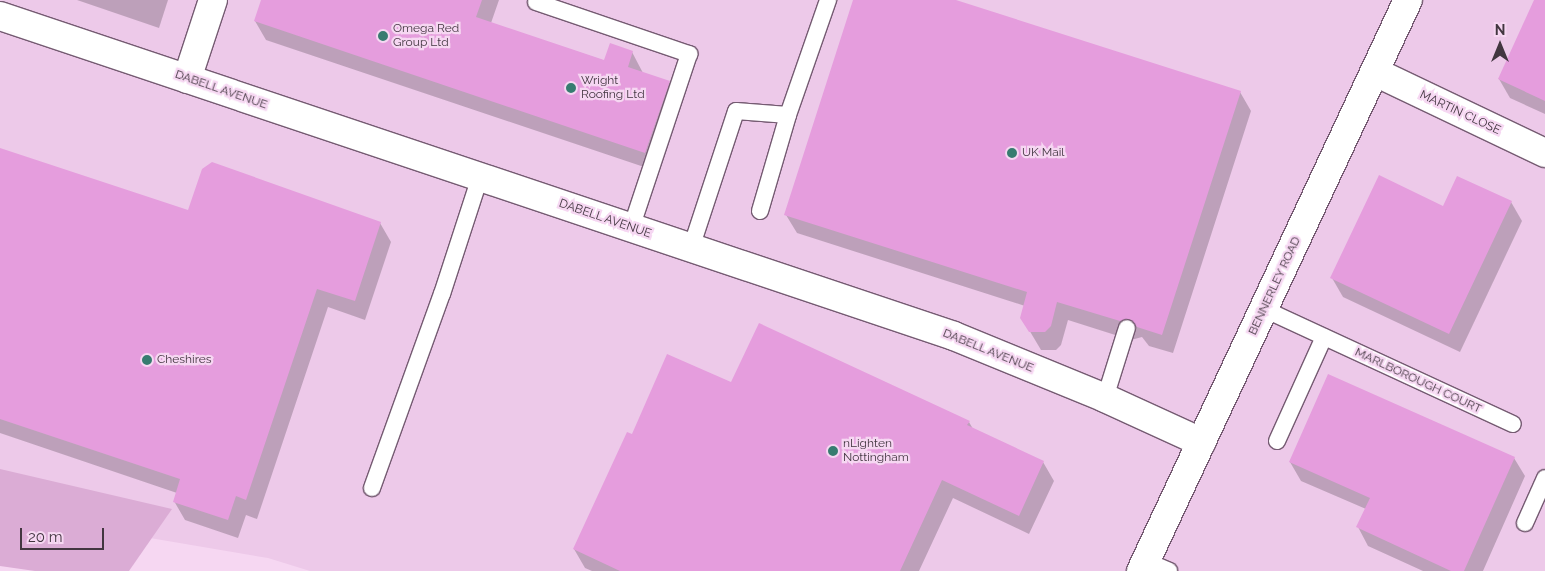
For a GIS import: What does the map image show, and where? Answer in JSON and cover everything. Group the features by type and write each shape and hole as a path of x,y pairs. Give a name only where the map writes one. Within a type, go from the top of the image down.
{"street":[{"path":"187,79 213,0"},
{"name":"BENNERLEY ROAD","path":"1152,568 1202,442 1408,0"},
{"name":"DABELL AVENUE","path":"0,16 954,336 1105,398 1202,442"},
{"name":"MARTIN CLOSE","path":"1374,72 1545,153"}],"lane":[{"path":"760,211 788,115 828,0"},
{"path":"536,2 689,54 631,228"},
{"path":"691,248 736,112 788,115"},
{"path":"372,488 442,294 480,177"},
{"name":"MARLBOROUGH COURT","path":"1264,309 1513,424"},
{"path":"1105,398 1127,328"},
{"path":"1277,441 1324,337"},
{"path":"1525,523 1545,478"}],"shaded area":[{"path":"0,0 1545,0 1545,571 310,571 268,558 97,529 0,501"},
{"path":"0,469 172,509 129,571 35,571 0,566"}],"building":[{"path":"261,0 482,0 476,17 604,60 610,43 633,51 628,67 670,81 645,153 254,21"},
{"name":"UK Mail","path":"853,0 956,0 1241,91 1162,335 1137,327 1130,319 1120,321 1057,302 1051,326 1045,332 1029,332 1020,318 1027,292 784,215"},
{"path":"1534,0 1545,0 1545,101 1498,79"},
{"name":"Cheshires","path":"0,148 188,210 202,169 212,162 381,222 355,301 317,289 246,500 236,496 228,520 173,502 180,479 0,419"},
{"path":"1379,175 1443,206 1457,176 1512,201 1449,334 1330,278"},
{"name":"nLighten Nottingham","path":"759,323 970,421 967,425 1044,461 1019,516 942,480 900,571 620,571 573,549 627,432 632,434 667,354 731,382"},
{"path":"1328,374 1515,457 1464,571 1451,571 1356,527 1370,498 1289,462"}],"place":[{"name":"Omega Red Group Ltd","path":"383,36"},
{"name":"Wright Roofing Ltd","path":"571,88"},
{"name":"UK Mail","path":"1012,153"},
{"name":"Cheshires","path":"147,360"},
{"name":"nLighten Nottingham","path":"833,451"}]}
